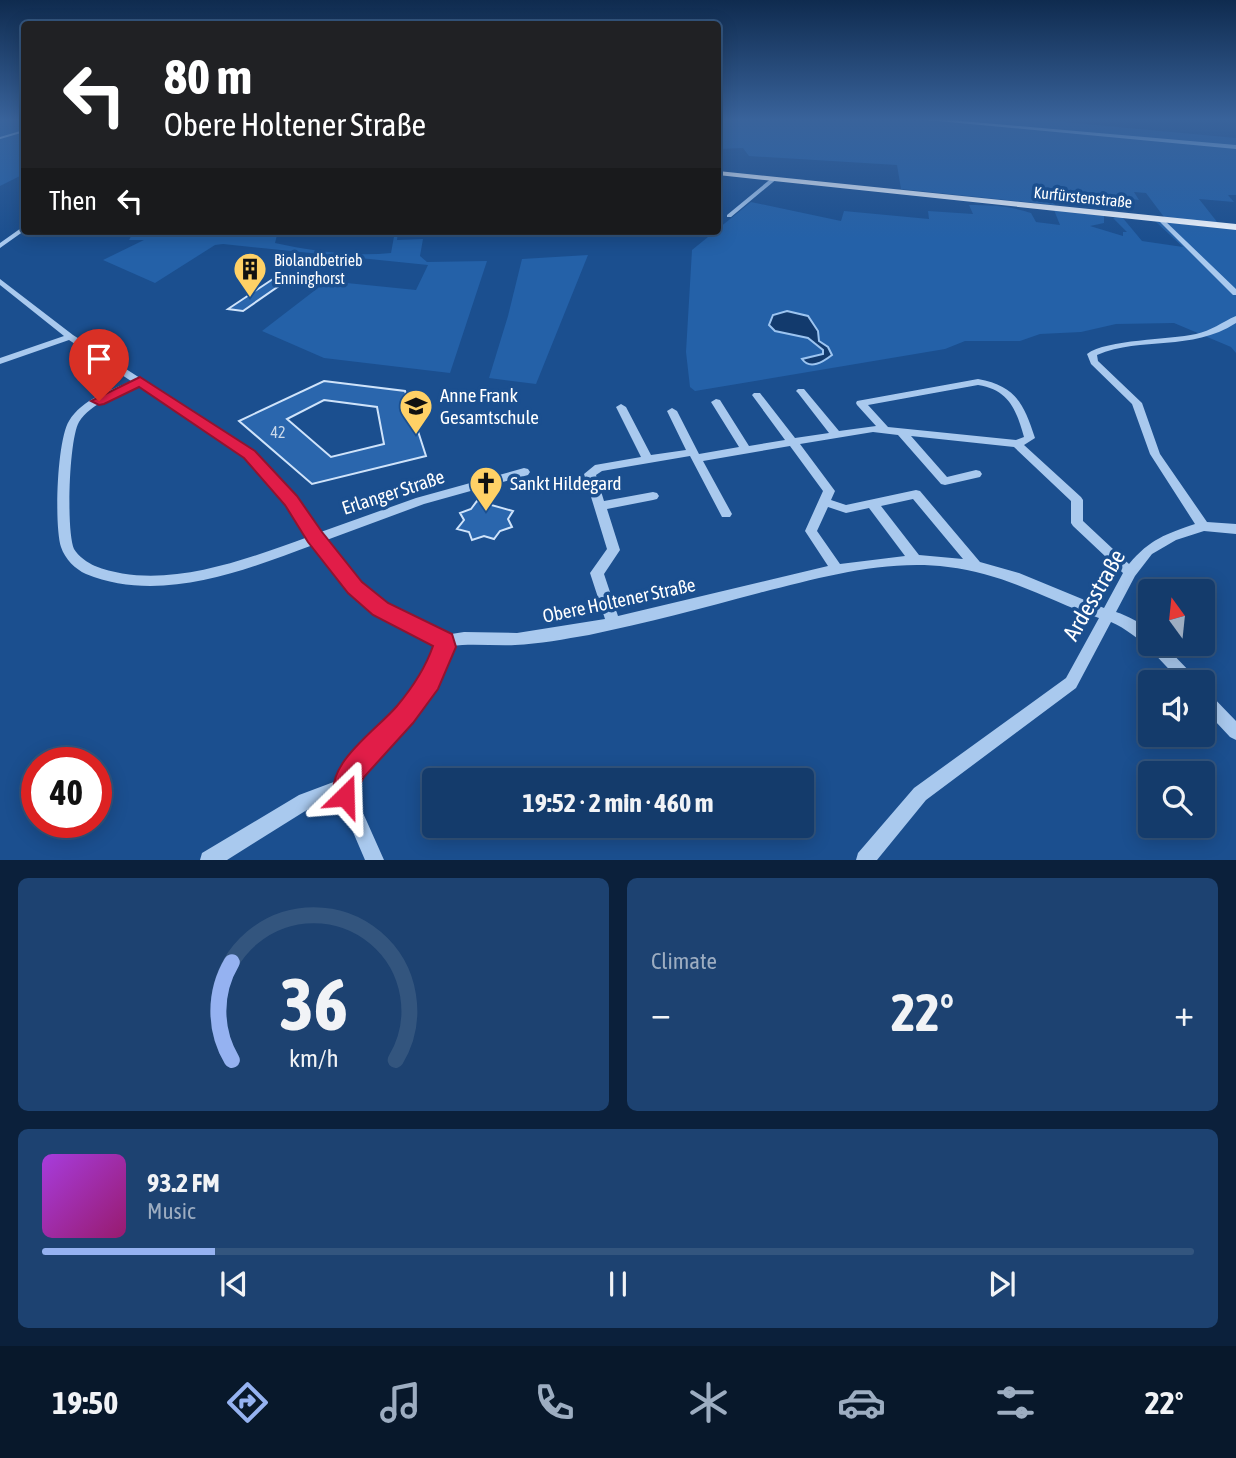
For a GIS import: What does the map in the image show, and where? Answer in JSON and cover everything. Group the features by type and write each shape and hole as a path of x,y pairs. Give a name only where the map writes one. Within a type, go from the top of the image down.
{"main road":[{"name":"Kurfürstenstraße","path":"721,173 1236,227"}],"street":[{"path":"729,216 775,178"},
{"path":"1160,219 1236,293"},
{"path":"0,244 21,229"},
{"path":"0,281 70,337 250,454 291,500 315,537 355,587 381,609 444,641 430,682 355,768 345,786 345,796 375,859"},
{"path":"1236,320 1215,332 1195,338 1126,346 1094,352 1091,357 1136,403 1155,454 1203,526 1236,529"},
{"path":"0,361 70,337"},
{"name":"Erlanger Straße","path":"140,381 87,409 77,417 69,431 64,526 68,550 90,570 106,575 148,583 208,575 426,499 524,472"},
{"path":"613,623 597,573 614,550 590,474 599,468 746,450 836,434 885,430 1017,444 1030,438 1019,404 993,385 978,382 861,403 885,430"},
{"path":"801,391 836,434"},
{"path":"757,395 829,491 811,530 836,568"},
{"path":"716,402 746,450"},
{"path":"621,407 648,460"},
{"path":"672,411 726,514"},
{"path":"900,431 944,481 976,474"},
{"path":"1017,444 1077,500 1077,523 1130,572"},
{"path":"824,502 846,509 916,494 976,566"},
{"path":"600,506 653,496"},
{"path":"872,503 915,559"},
{"name":"Ardesstraße","path":"865,859 920,794 1071,683 1130,572 1147,551 1172,537 1203,526"},
{"name":"Obere Holtener Straße","path":"444,641 552,636 836,568 915,559 976,566 1036,585 1087,608 1127,620 1138,630"},
{"path":"1165,656 1179,670"},
{"path":"1215,710 1236,732"},
{"path":"209,859 304,801 345,786"}],"shaded area":[{"path":"0,159 21,159 21,176 0,186"},
{"path":"801,159 1236,159 1236,195 1228,195 1234,202 1199,199 1218,223 1164,217 1146,193 1134,192 1139,200 1047,188 1055,205 901,189 897,165"},
{"path":"751,202 841,221 844,211 929,219 928,211 973,214 969,205 977,205 1016,209 1031,213 1036,222 1060,225 1054,210 1104,216 1104,223 1090,226 1123,236 1123,232 1127,232 1113,218 1122,217 1142,241 1183,247 1155,221 1236,230 1236,353 1231,347 1174,323 1116,324 1081,332 1040,334 1020,341 965,341 945,349 695,391 690,387 686,352 692,250 710,235 721,235 721,226"},
{"path":"132,235 277,235 275,243 318,251 362,254 391,253 394,235 398,235 397,240 423,239 420,256 427,262 487,261 450,373 324,358 262,331 327,281 416,290 428,265 223,244 215,245 155,283 103,260 144,240 129,240"},
{"path":"588,255 536,384 489,378 522,259"},
{"path":"787,311 808,316 818,331 819,341 828,347 832,355 817,364 805,362 802,359 823,354 823,350 808,338 775,331 769,325 773,315"}],"building":[{"name":"Biolandbetrieb Enninghorst","path":"273,279 286,281 243,311 228,309"},
{"name":"Anne Frank Gesamtschule","path":"324,381 405,391 426,456 312,484 239,421","holes":["324,400 377,407 384,444 331,457 287,419"]},
{"name":"Sankt Hildegard","path":"477,501 513,511 508,519 512,527 500,531 494,539 484,536 472,540 469,532 457,529 464,520 460,513 471,509"}],"place":[{"name":"Biolandbetrieb Enninghorst","path":"250,299"},
{"name":"Anne Frank Gesamtschule","path":"416,436"},
{"name":"Sankt Hildegard","path":"486,513"}],"route":[{"path":"99,401 140,381 250,454 291,500 315,537 355,587 381,609 406,623 433,633 444,641 430,682 355,768 345,786 345,796"}]}
